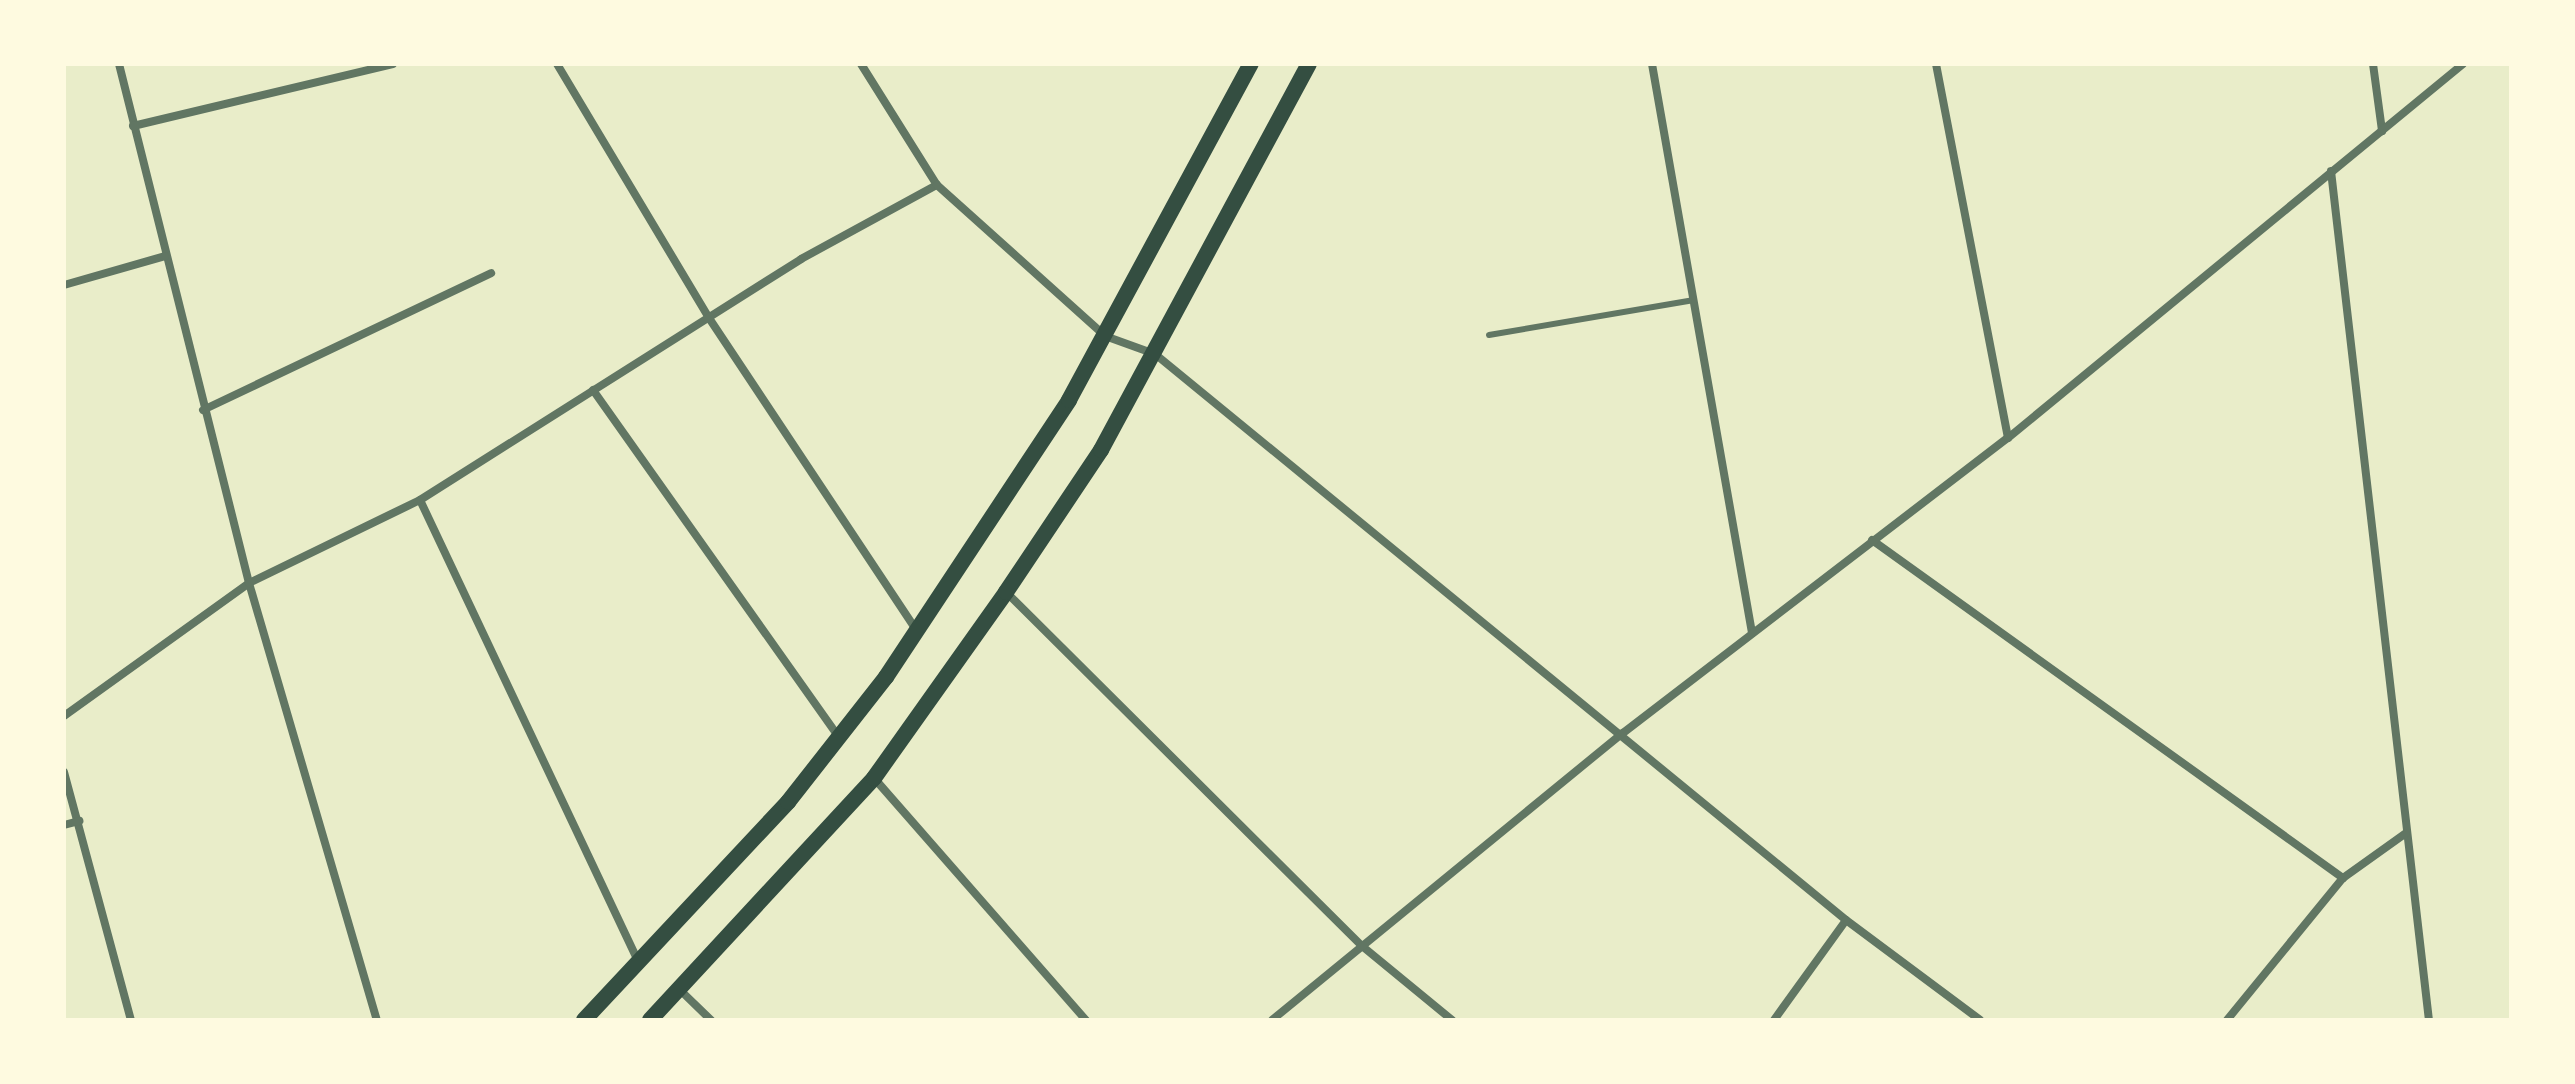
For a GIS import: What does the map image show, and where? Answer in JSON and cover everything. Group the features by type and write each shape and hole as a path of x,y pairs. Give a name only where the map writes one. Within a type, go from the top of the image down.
{"main road":[{"path":"584,1020 841,740 918,631 1105,336 1251,64"},
{"path":"650,1020 874,778 1006,592 1101,450 1309,64"}],"street":[{"path":"119,64 203,410 249,583 377,1020"},
{"path":"133,126 393,64"},
{"path":"557,64 709,318 918,631"},
{"path":"861,64 937,185 1105,336 1155,354 1623,733 1846,920 1980,1020"},
{"path":"1652,64 1752,633"},
{"path":"1936,64 2008,438"},
{"path":"2373,64 2382,131"},
{"path":"1272,1020 1623,733 2008,438 2463,64"},
{"path":"2331,171 2429,1020"},
{"path":"64,716 249,583 420,500 709,318 937,185"},
{"path":"64,285 165,256"},
{"path":"203,410 491,273"},
{"path":"593,390 841,740"},
{"path":"420,500 638,961"},
{"path":"1872,540 2343,878"},
{"path":"1006,592 1362,946 1452,1020"},
{"path":"64,772 131,1020"},
{"path":"874,778 1086,1020"},
{"path":"64,825 79,821"},
{"path":"2227,1020 2343,878 2406,833"},
{"path":"1774,1020 1846,920"},
{"path":"679,989 711,1020"}],"lane":[{"path":"1489,335 1694,300"}]}
